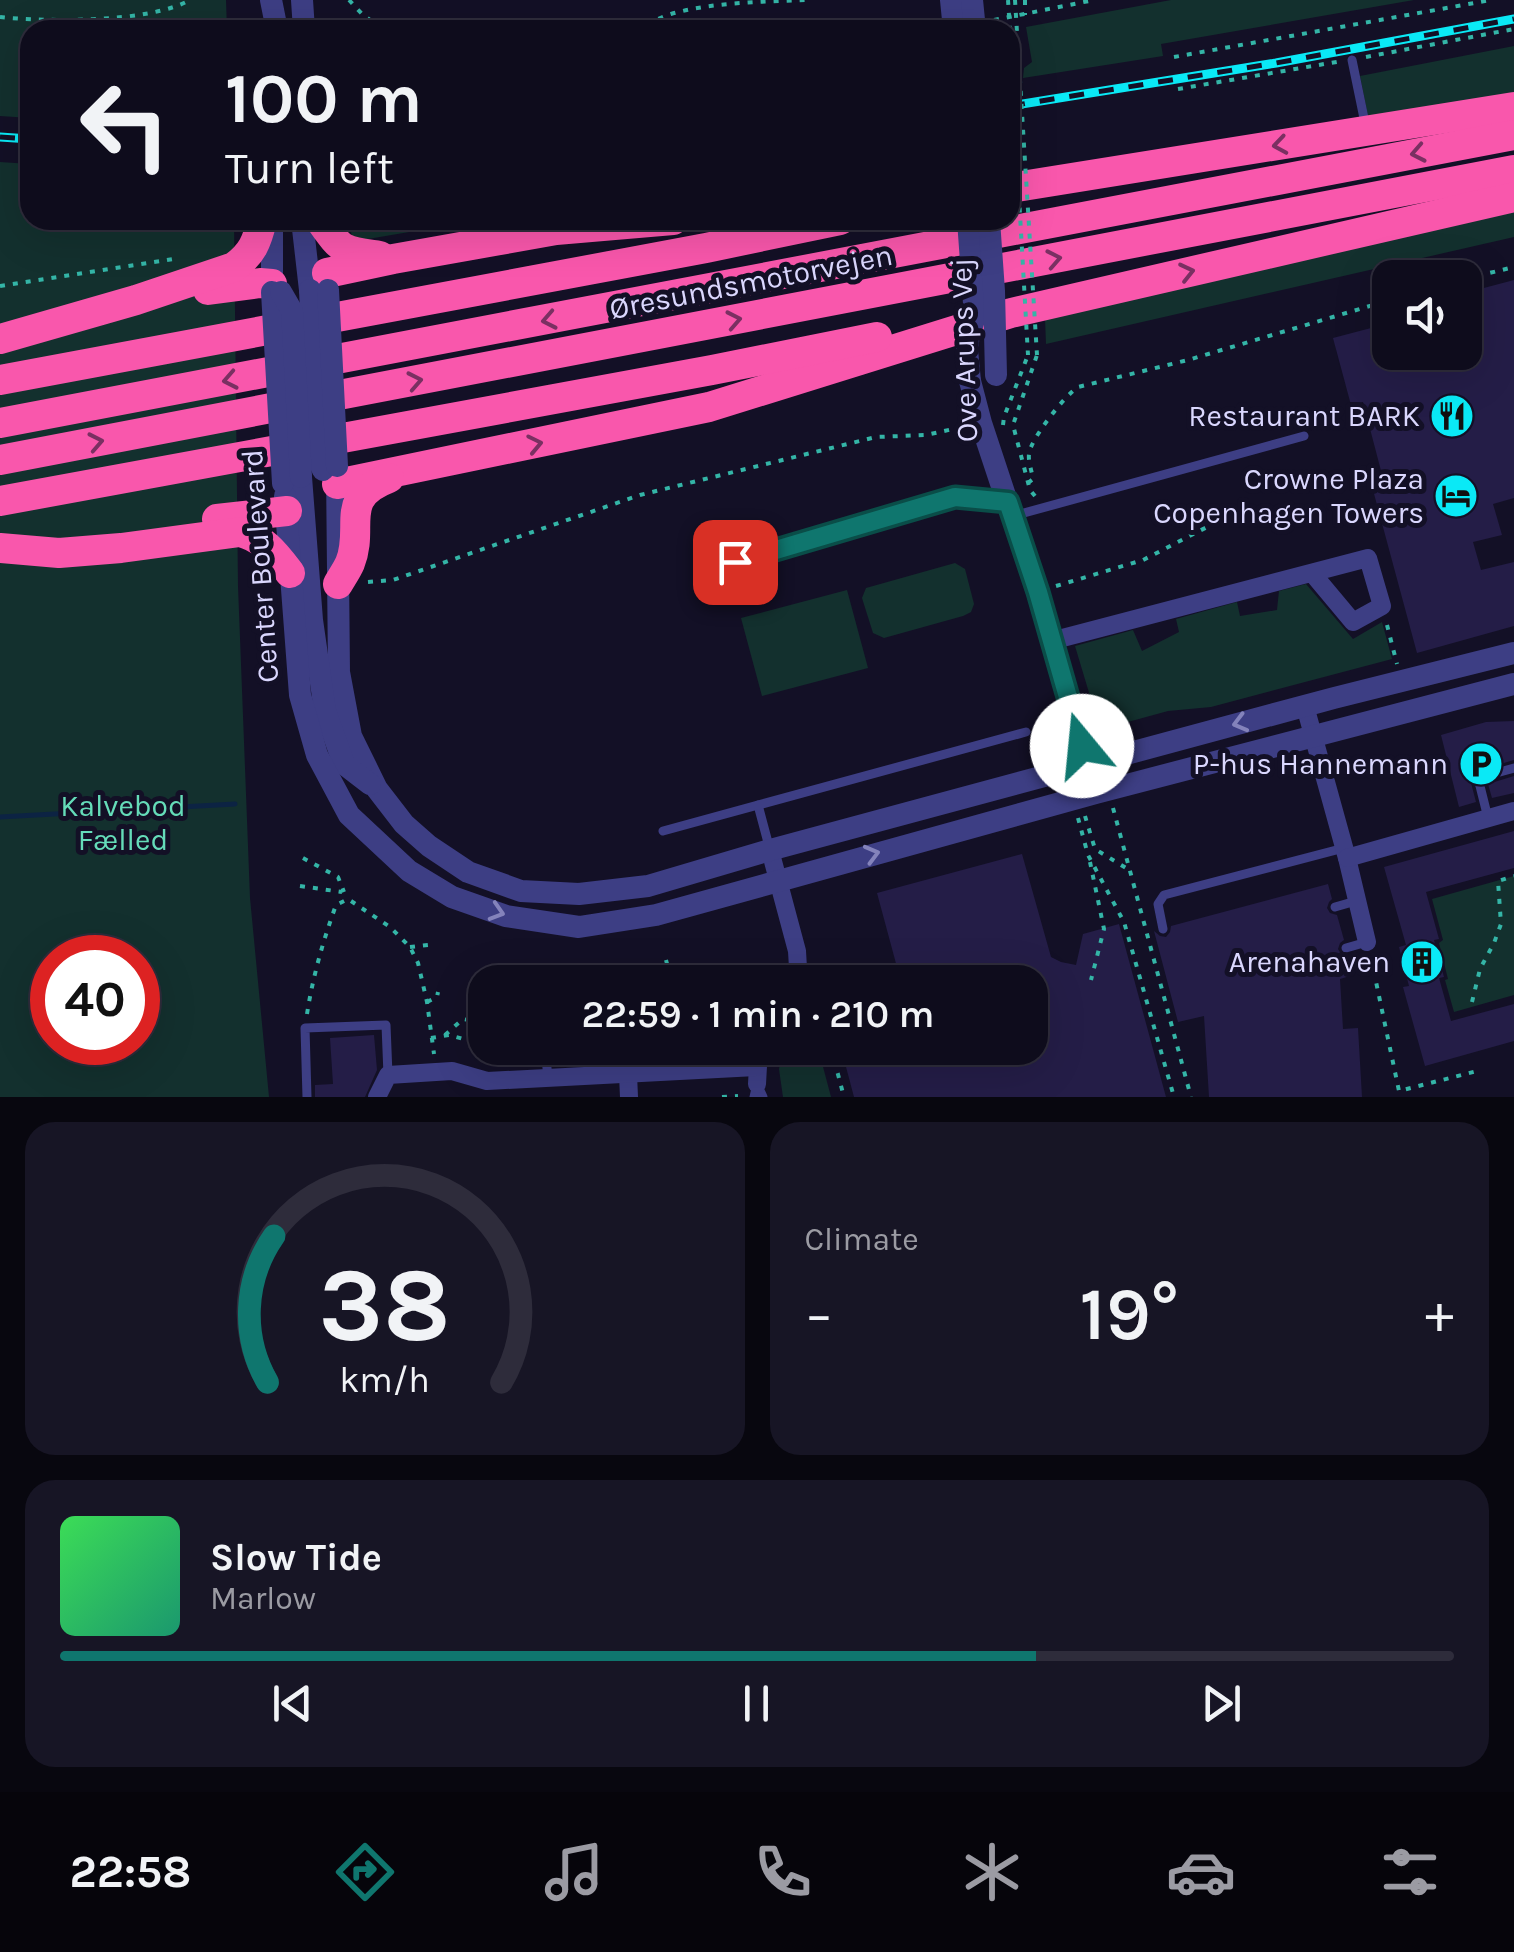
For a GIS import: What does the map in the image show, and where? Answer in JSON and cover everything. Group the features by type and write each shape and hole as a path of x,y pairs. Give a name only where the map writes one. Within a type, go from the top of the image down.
{"highway":[{"path":"1020,186 1514,107"},
{"name":"Øresundsmotorvejen","path":"1020,228 1514,134"},
{"name":"Øresundsmotorvejen","path":"0,460 1514,170"},
{"path":"0,546 435,464 710,407 1011,312 1514,196"},
{"path":"0,339 234,268 247,258 260,230"},
{"path":"324,230 351,252 392,258"},
{"path":"318,282 392,258 556,230"},
{"path":"0,380 792,230"},
{"name":"Øresundsmotorvejen","path":"0,423 1011,230"},
{"path":"136,300 260,283 275,289"},
{"path":"0,501 712,370 975,317 994,291"},
{"path":"338,584 352,560 356,505 366,490 383,480 435,464"},
{"path":"0,546 59,553 240,532 255,535 273,550 290,574"}],"street":[{"name":"Center Boulevard","path":"272,230 275,289 310,485 338,584 340,685 351,736 377,789 404,824 468,872 521,891 579,894 648,886 1088,764 1514,652"},
{"name":"Center Boulevard","path":"315,230 318,282 310,485 290,574 300,695 317,755 349,814 409,871 452,896 506,916 579,927 656,914 1085,804 1314,736 1514,684"},
{"name":"Ove Arups Vej","path":"969,230 975,317 967,350 970,380 1088,764 1085,804"},
{"name":"Ove Arups Vej","path":"990,230 996,375 989,414 1000,478"},
{"path":"275,289 318,282"},
{"path":"310,485 312,620 326,711 344,764 377,789"},
{"path":"1051,641 1312,572 1368,558 1382,606 1353,622 1312,572"},
{"path":"1305,706 1367,942"},
{"path":"1346,853 1479,814 1514,810"},
{"path":"409,871 429,846"},
{"path":"770,850 797,965"},
{"path":"377,1097 388,1075 441,1072 459,1072 482,1081 628,1074 758,1086"},
{"path":"628,1074 629,1097"}],"lane":[{"path":"1352,60 1366,131"},
{"path":"735,562 955,497 1010,509 1040,509 1304,436"},
{"path":"663,831 1026,732"},
{"path":"1479,814 1478,778 1514,768"},
{"path":"758,805 770,850"},
{"path":"1163,928 1158,904 1173,892 1346,853"},
{"path":"1334,907 1358,900"},
{"path":"1346,948 1367,942"},
{"path":"308,1097 305,1028 386,1025 388,1075"},
{"path":"547,1065 548,1078"}],"path":[{"path":"0,16 112,18 157,13 190,0"},
{"path":"350,0 370,20"},
{"path":"656,20 683,11 805,0"},
{"path":"1024,0 1025,15"},
{"path":"1005,20 1094,0"},
{"path":"1174,57 1492,0"},
{"path":"1020,84 1036,354 1012,425 1028,483 1040,509"},
{"path":"1004,430 1004,417 1028,355 1020,214"},
{"path":"0,286 173,259 190,268"},
{"path":"1482,275 1514,267"},
{"path":"1028,483 1033,479 1029,454 1032,444 1063,398 1078,387 1188,360 1372,305"},
{"path":"338,584 393,580 640,495 876,437 926,435 981,423"},
{"path":"1038,592 1143,560 1209,526 1265,510"},
{"path":"1382,606 1402,680"},
{"path":"1085,804 1088,855 1104,928 1091,980"},
{"path":"1085,804 1095,848 1129,869"},
{"path":"1088,855 1124,922 1174,1097"},
{"path":"303,858 338,878 348,899 390,927 410,947 418,962 432,1050 441,1072"},
{"path":"1472,1002 1480,969 1500,924 1498,880 1514,876"},
{"path":"300,886 344,892"},
{"path":"305,1028 317,958 336,906 348,899"},
{"path":"1367,942 1399,1091 1481,1070"},
{"path":"410,947 428,945"},
{"path":"666,960 667,965"},
{"path":"427,1002 438,992"},
{"path":"431,1038 444,1035 463,1019 468,1020"},
{"path":"454,1027 457,1038"},
{"path":"444,1035 468,1041"},
{"path":"836,1065 844,1097"},
{"path":"722,1097 738,1096"}],"green space":[{"path":"0,0 226,0 227,20 20,20 20,117 0,116"},
{"path":"1171,0 1414,0 1161,44 1163,56 1023,78 1024,68 1032,62 1026,27"},
{"path":"1514,46 1514,97 1369,121 1360,76"},
{"name":"Kalvebod Fælled","path":"0,162 20,163 20,230 234,230 238,586 250,898 269,1097 0,1097"},
{"path":"1514,212 1514,237 1413,260 1372,260 1372,269 1046,344 1045,318"},
{"path":"350,230 421,230 362,240 352,236"},
{"path":"955,563 965,569 974,604 971,612 884,638 873,633 862,598 866,588"},
{"path":"1306,584 1353,639 1382,622 1392,659 1211,707 1168,711 1106,728 1099,726 1075,646 1133,630 1142,651 1179,632 1176,619 1237,602 1240,616 1277,610 1279,591"},
{"path":"847,590 868,668 762,696 741,618"},
{"path":"1514,876 1514,995 1454,1012 1432,899"},
{"path":"780,1065 823,1065 831,1097 783,1097"}],"building":[{"path":"1514,280 1514,498 1493,504 1502,535 1473,542 1481,570 1514,562 1514,626 1417,653 1373,490 1385,486 1363,402 1351,405 1333,338 1372,328 1372,370 1482,370 1482,288"},
{"name":"P-hus Hannemann","path":"1514,721 1514,760 1473,772 1470,779 1476,802 1459,807 1441,735 1486,722"},
{"path":"1514,776 1514,793 1492,798 1488,784"},
{"name":"Arenahaven","path":"1514,831 1514,868 1426,892 1439,939 1434,940 1444,977 1439,978 1451,1021 1514,1004 1514,1041 1425,1066 1403,987 1409,986 1399,947 1406,945 1384,867"},
{"path":"1022,854 1051,957 1076,965 1083,934 1119,924 1166,1097 854,1097 846,1065 1048,1065 1048,965 896,965 877,893"},
{"path":"1328,884 1332,899 1327,908 1337,915 1344,940 1338,949 1348,956 1353,975 1340,979 1343,1029 1358,1028 1362,1097 1209,1097 1204,1016 1178,1022 1154,931 1166,937 1171,926"},
{"path":"374,1035 377,1070 365,1097 315,1097 315,1085 333,1084 330,1038"}],"waterway":[{"path":"0,817 235,804"}],"railway":[{"path":"1020,104 1514,19"},
{"path":"0,137 20,138"}],"place":[{"name":"Restaurant BARK","path":"1452,416"},
{"name":"Crowne Plaza Copenhagen Towers","path":"1456,496"},
{"name":"P-hus Hannemann","path":"1481,764"},
{"name":"Arenahaven","path":"1422,962"}],"route":[{"path":"735,562 955,497 1008,502 1082,746"}]}
